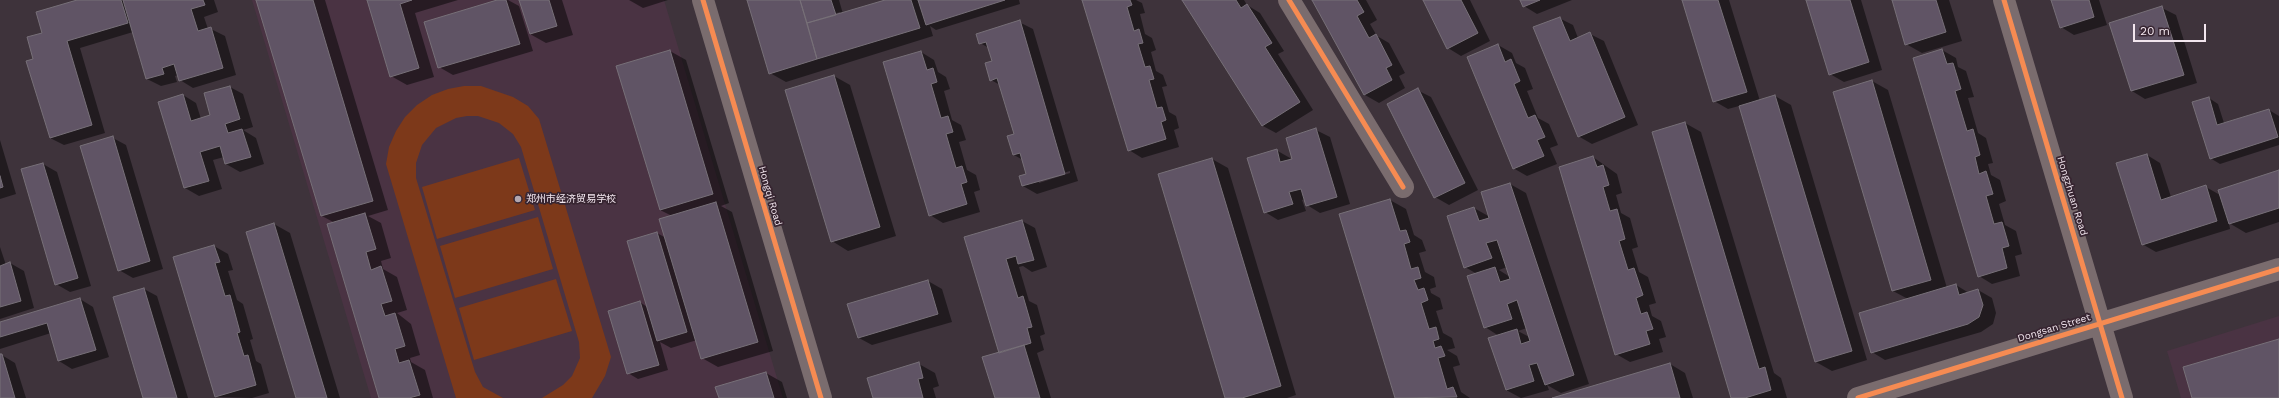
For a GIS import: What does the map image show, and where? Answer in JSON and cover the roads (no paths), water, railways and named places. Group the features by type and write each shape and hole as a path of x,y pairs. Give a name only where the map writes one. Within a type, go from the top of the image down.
{"street":[{"name":"Hongqi Road","path":"703,0 821,398"},
{"path":"1289,0 1403,187"},
{"name":"Hongzhuan Road","path":"2004,0 2122,398"},
{"name":"Dongsan Street","path":"1858,398 2279,269"}],"place":[{"name":"郑州市经济贸易学校","path":"518,199"}]}
